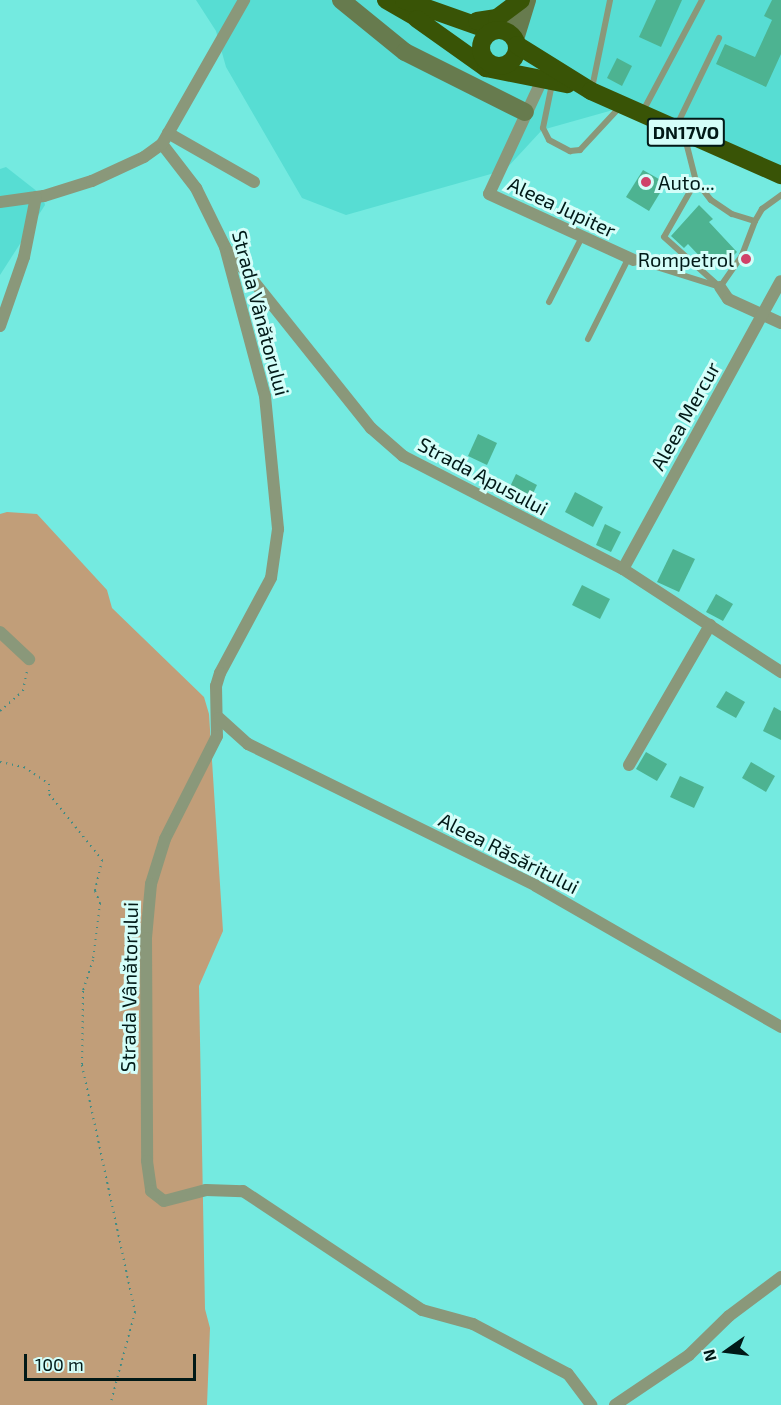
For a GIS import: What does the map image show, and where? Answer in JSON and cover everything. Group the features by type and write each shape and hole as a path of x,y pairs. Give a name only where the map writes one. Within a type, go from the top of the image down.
{"highway":[{"name":"DN17VO","path":"386,0 482,54 489,63 504,65 553,83 591,91"},
{"name":"DN17VO","path":"404,0 449,17 496,30 591,91 781,175"},
{"path":"449,17 491,20 521,0"},
{"path":"417,18 486,68 553,83"},
{"path":"482,54 483,39 496,30"},
{"path":"504,65 516,56 516,42"}],"street":[{"path":"0,202 36,197 122,168 165,138 244,0"},
{"path":"341,0 405,51 525,112"},
{"path":"496,30 521,0"},
{"path":"516,42 527,0"},
{"name":"Aleea Jupiter","path":"553,83 525,112 489,194 631,259"},
{"path":"165,138 254,182"},
{"name":"Strada Vânătorului","path":"165,138 204,202 225,247 265,396 278,529 271,578 220,673 216,686 218,736 165,839 151,884 146,938 147,1161 151,1191 156,1198 164,1201 206,1190 243,1191 422,1310 473,1324 568,1374 591,1405"},
{"path":"0,326 24,257 36,197"},
{"name":"Strada Apusului","path":"225,247 382,439 437,476 623,569 781,672"},
{"name":"Aleea Mercur","path":"623,569 781,281"},
{"path":"720,287 728,299 781,323"},
{"path":"629,765 710,625"},
{"path":"0,632 29,659"},
{"name":"Aleea Răsăritului","path":"219,718 248,744 536,886 781,1027"},
{"path":"615,1405 689,1356 729,1316 781,1276"}],"lane":[{"path":"591,91 610,0"},
{"path":"642,113 702,0"},
{"path":"719,38 680,130 696,181 711,200 732,214 755,221"},
{"path":"553,83 543,128 549,140 570,151 580,150 623,105"},
{"path":"696,181 664,237 720,287"},
{"path":"720,287 742,255 762,209 781,195"},
{"path":"549,302 582,237"},
{"path":"588,339 631,259 720,287"}],"path":[{"path":"0,711 23,691 29,659"},
{"path":"0,762 24,767 49,784 49,794 102,860 95,891 100,903 93,960 83,991 82,1065 135,1312 111,1405"}],"shaded area":[{"path":"196,0 781,0 781,177 613,110 542,130 505,170 346,215 302,198 226,67 216,31"},
{"path":"6,167 43,196 45,205 0,275 0,169"},
{"path":"7,512 37,514 107,590 112,608 204,697 209,714 223,931 199,986 205,1309 210,1328 207,1405 0,1405 0,514"}],"building":[{"path":"656,0 682,0 661,47 639,37"},
{"path":"772,0 781,0 781,54 766,87 716,64 725,44 755,57 772,20 764,16"},
{"path":"617,58 632,66 622,86 607,78"},
{"path":"643,170 666,183 649,211 626,197"},
{"path":"699,205 713,219 709,222 737,252 721,268 712,259 707,264 688,244 684,248 671,236"},
{"path":"478,434 497,443 487,465 468,456"},
{"path":"516,474 537,485 528,504 507,493"},
{"path":"575,492 603,507 593,527 565,512"},
{"path":"605,524 621,532 611,552 596,545"},
{"path":"673,549 695,559 679,592 657,582"},
{"path":"582,585 610,599 600,619 572,605"},
{"path":"716,594 733,604 723,621 706,612"},
{"path":"726,691 745,702 736,718 716,707"},
{"path":"774,707 781,711 781,740 763,731"},
{"path":"646,752 667,764 657,781 636,769"},
{"path":"751,762 775,776 766,792 742,778"},
{"path":"680,776 704,787 694,808 670,797"}],"place":[{"name":"Auto...","path":"646,182"},
{"name":"Rompetrol","path":"746,259"}]}
